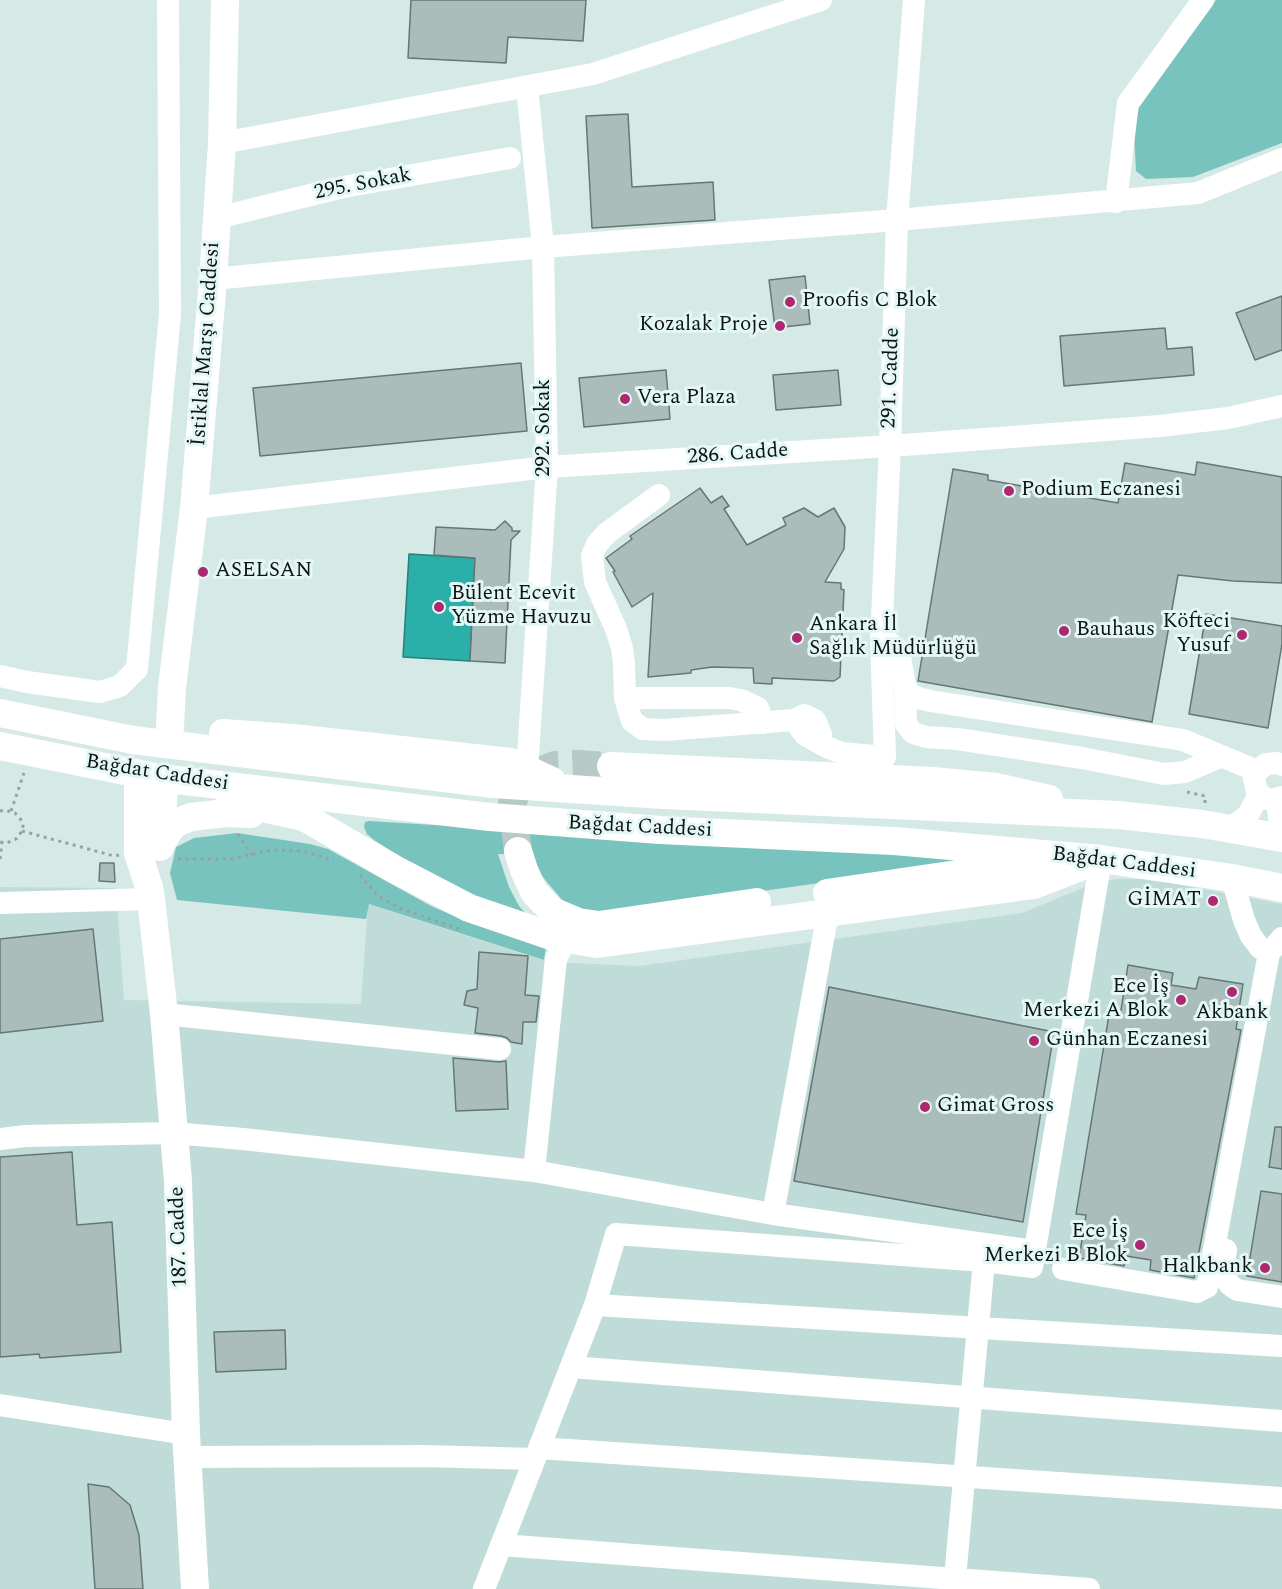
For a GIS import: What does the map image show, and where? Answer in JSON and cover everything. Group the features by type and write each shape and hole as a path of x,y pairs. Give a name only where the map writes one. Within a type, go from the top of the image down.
{"main road":[{"name":"İstiklal Marşı Caddesi","path":"159,726 172,687 194,508 222,143 225,0"},
{"path":"0,696 159,726 511,762 570,789"},
{"name":"Bağdat Caddesi","path":"0,712 133,740 493,784 1118,815 1282,838"},
{"path":"95,776 109,764 116,749 114,732 105,717"},
{"path":"151,784 127,765 125,755 131,738 159,726"},
{"path":"151,784 177,774 184,758 183,749 159,726"},
{"path":"200,795 194,778 192,761 198,745 210,732"},
{"name":"Bağdat Caddesi","path":"0,746 160,778 490,817 570,824 894,841 1101,859 1232,878 1282,888"},
{"path":"14,763 151,784 304,817 396,870 469,908 554,937 597,944 1034,885 1101,859"},
{"path":"611,766 775,772 996,787 1118,815"},
{"path":"151,784 152,852"},
{"path":"152,852 176,823 200,814 226,813 477,824 570,824"},
{"path":"518,851 534,892 552,911 578,922 599,925 957,874 1101,859"},
{"name":"187. Cadde","path":"152,852 150,893 164,1014 178,1181 187,1445 195,1589"}],"street":[{"path":"0,676 100,692 120,686 137,669 170,315 168,0"},
{"path":"222,143 593,74 821,0"},
{"name":"291. Cadde","path":"763,723 794,720 804,715 815,720 821,734 821,744 842,753 885,757 881,639 897,220 914,0"},
{"path":"1116,202 1128,103 1203,0"},
{"name":"292. Sokak","path":"526,770 547,467 543,246 527,87"},
{"name":"295. Sokak","path":"217,218 343,188 510,158"},
{"path":"213,279 543,246 897,220 1198,193 1282,159"},
{"name":"286. Cadde","path":"194,508 547,467 890,446 1160,426 1228,418 1282,406"},
{"path":"625,698 741,700 758,708 763,723 665,730 643,729 632,721 625,698 622,648 595,582 592,556 597,544 607,532 659,495"},
{"path":"881,639 888,641 896,648 901,662 906,724 913,733 926,737 1082,758 1164,774 1185,772 1220,757"},
{"path":"904,686 909,693 918,698 1183,740 1257,771"},
{"path":"968,741 960,727 960,719 963,712 970,706"},
{"path":"1282,765 1266,764 1257,771 1254,783 1273,797 1282,824"},
{"path":"1229,829 1273,797"},
{"path":"484,1589 595,1305 616,1234 984,1261 1032,1267 1101,859"},
{"path":"1232,878 1251,936 1275,962"},
{"path":"0,903 150,893"},
{"path":"773,1214 828,912"},
{"path":"534,1171 556,959 566,939"},
{"path":"1064,1269 1197,1292 1208,1287 1275,962"},
{"path":"1275,962 1223,1271 1226,1281 1237,1290 1282,1297"},
{"path":"164,1014 500,1049"},
{"path":"0,1139 25,1136 173,1133 243,1139 534,1171 773,1214 1034,1251"},
{"path":"954,1584 984,1261"},
{"path":"595,1305 1282,1346"},
{"path":"571,1367 1282,1421"},
{"path":"0,1405 187,1445 424,1456 537,1454 964,1477 1282,1498"},
{"path":"501,1545 954,1584 1089,1589"}],"path":[{"path":"10,811 14,763"},
{"path":"0,811 15,813 21,821 22,831 20,836 12,842 1,842 0,860"},
{"path":"22,831 114,856 152,852 232,859 271,850 302,851 339,862"},
{"path":"359,873 378,895 399,908 467,932"}],"shaded area":[{"path":"1216,0 1282,0 1282,143 1193,177 1146,179 1136,171 1133,116"},
{"name":"Bülent Ecevit Yüzme Havuzu","path":"409,554 475,558 470,661 403,657"},
{"path":"365,822 990,859 599,914 577,909 563,901 541,875 533,855 498,854 509,887 519,906 529,917 452,888 425,873 367,834 364,827"},
{"path":"237,833 310,844 328,849 431,906 473,924 546,947 544,960 369,904 366,919 177,900 170,873 176,847 194,838"},
{"path":"1115,879 1149,879 1282,904 1282,1589 0,1589 0,887 116,888 124,1000 361,1004 368,904 548,962 639,966 1022,913 1090,885"}],"building":[{"path":"411,0 586,0 583,41 508,37 506,63 408,58"},
{"path":"628,114 632,187 713,182 715,220 592,228 586,116"},
{"name":"Proofis C Blok","path":"805,276 810,324 775,328 769,280"},
{"path":"1282,296 1282,350 1255,360 1236,313"},
{"path":"1165,328 1167,349 1192,347 1194,375 1064,386 1060,336"},
{"path":"521,363 527,431 260,456 253,388"},
{"name":"Vera Plaza","path":"666,370 670,419 584,427 579,378"},
{"path":"838,370 841,405 776,410 773,375"},
{"name":"Bauhaus","path":"1197,462 1282,477 1282,583 1178,575 1152,722 918,681 953,469 988,475 988,480 1118,503 1125,463 1195,475"},
{"path":"700,488 711,503 722,496 729,506 724,509 747,545 786,525 783,518 804,508 818,517 834,508 845,527 844,549 825,582 841,583 841,589 844,590 840,677 834,681 772,678 772,684 754,683 753,668 712,667 691,670 691,673 648,677 653,593 632,607 613,572 615,571 606,558 632,539 630,536"},
{"path":"505,521 512,531 520,531 511,540 505,663 470,661 475,558 434,555 436,527 495,530"},
{"path":"1206,614 1282,626 1282,644 1268,728 1189,714"},
{"path":"100,863 114,863 115,882 99,881"},
{"path":"93,929 103,1021 0,1033 0,939"},
{"path":"479,952 528,956 525,995 539,996 536,1022 523,1022 522,1044 511,1042 501,1036 475,1033 478,1008 464,1005 467,991 477,989"},
{"path":"1128,965 1173,973 1171,985 1196,989 1199,977 1243,984 1236,1029 1241,1030 1194,1278 1150,1270 1151,1260 1126,1256 1124,1266 1079,1258 1086,1215 1076,1214 1110,1009 1121,1010"},
{"name":"Gimat Gross","path":"829,987 1054,1032 1023,1222 794,1181"},
{"path":"453,1058 506,1061 508,1109 456,1111"},
{"path":"1275,1127 1282,1127 1282,1169 1269,1167"},
{"path":"72,1152 77,1225 112,1222 121,1352 40,1358 39,1354 0,1357 0,1157"},
{"path":"1261,1191 1282,1194 1282,1282 1247,1276"},
{"path":"285,1330 286,1369 216,1372 214,1332"},
{"path":"88,1484 109,1487 130,1505 139,1535 143,1589 95,1589"}],"tunnel":[{"path":"518,851 512,803 520,786 537,772 555,765 611,766"}],"place":[{"name":"Proofis C Blok","path":"790,302"},
{"name":"Kozalak Proje","path":"780,326"},
{"name":"Vera Plaza","path":"625,399"},
{"name":"Podium Eczanesi","path":"1009,491"},
{"name":"ASELSAN","path":"203,572"},
{"name":"Bülent Ecevit Yüzme Havuzu","path":"439,607"},
{"name":"Bauhaus","path":"1064,631"},
{"name":"Köfteci Yusuf","path":"1242,635"},
{"name":"Ankara İl Sağlık Müdürlüğü","path":"797,638"},
{"name":"GİMAT","path":"1213,901"},
{"name":"Akbank","path":"1232,992"},
{"name":"Ece İş Merkezi A Blok","path":"1181,1000"},
{"name":"Günhan Eczanesi","path":"1034,1041"},
{"name":"Gimat Gross","path":"925,1107"},
{"name":"Ece İş Merkezi B Blok","path":"1140,1245"},
{"name":"Halkbank","path":"1265,1268"}]}
